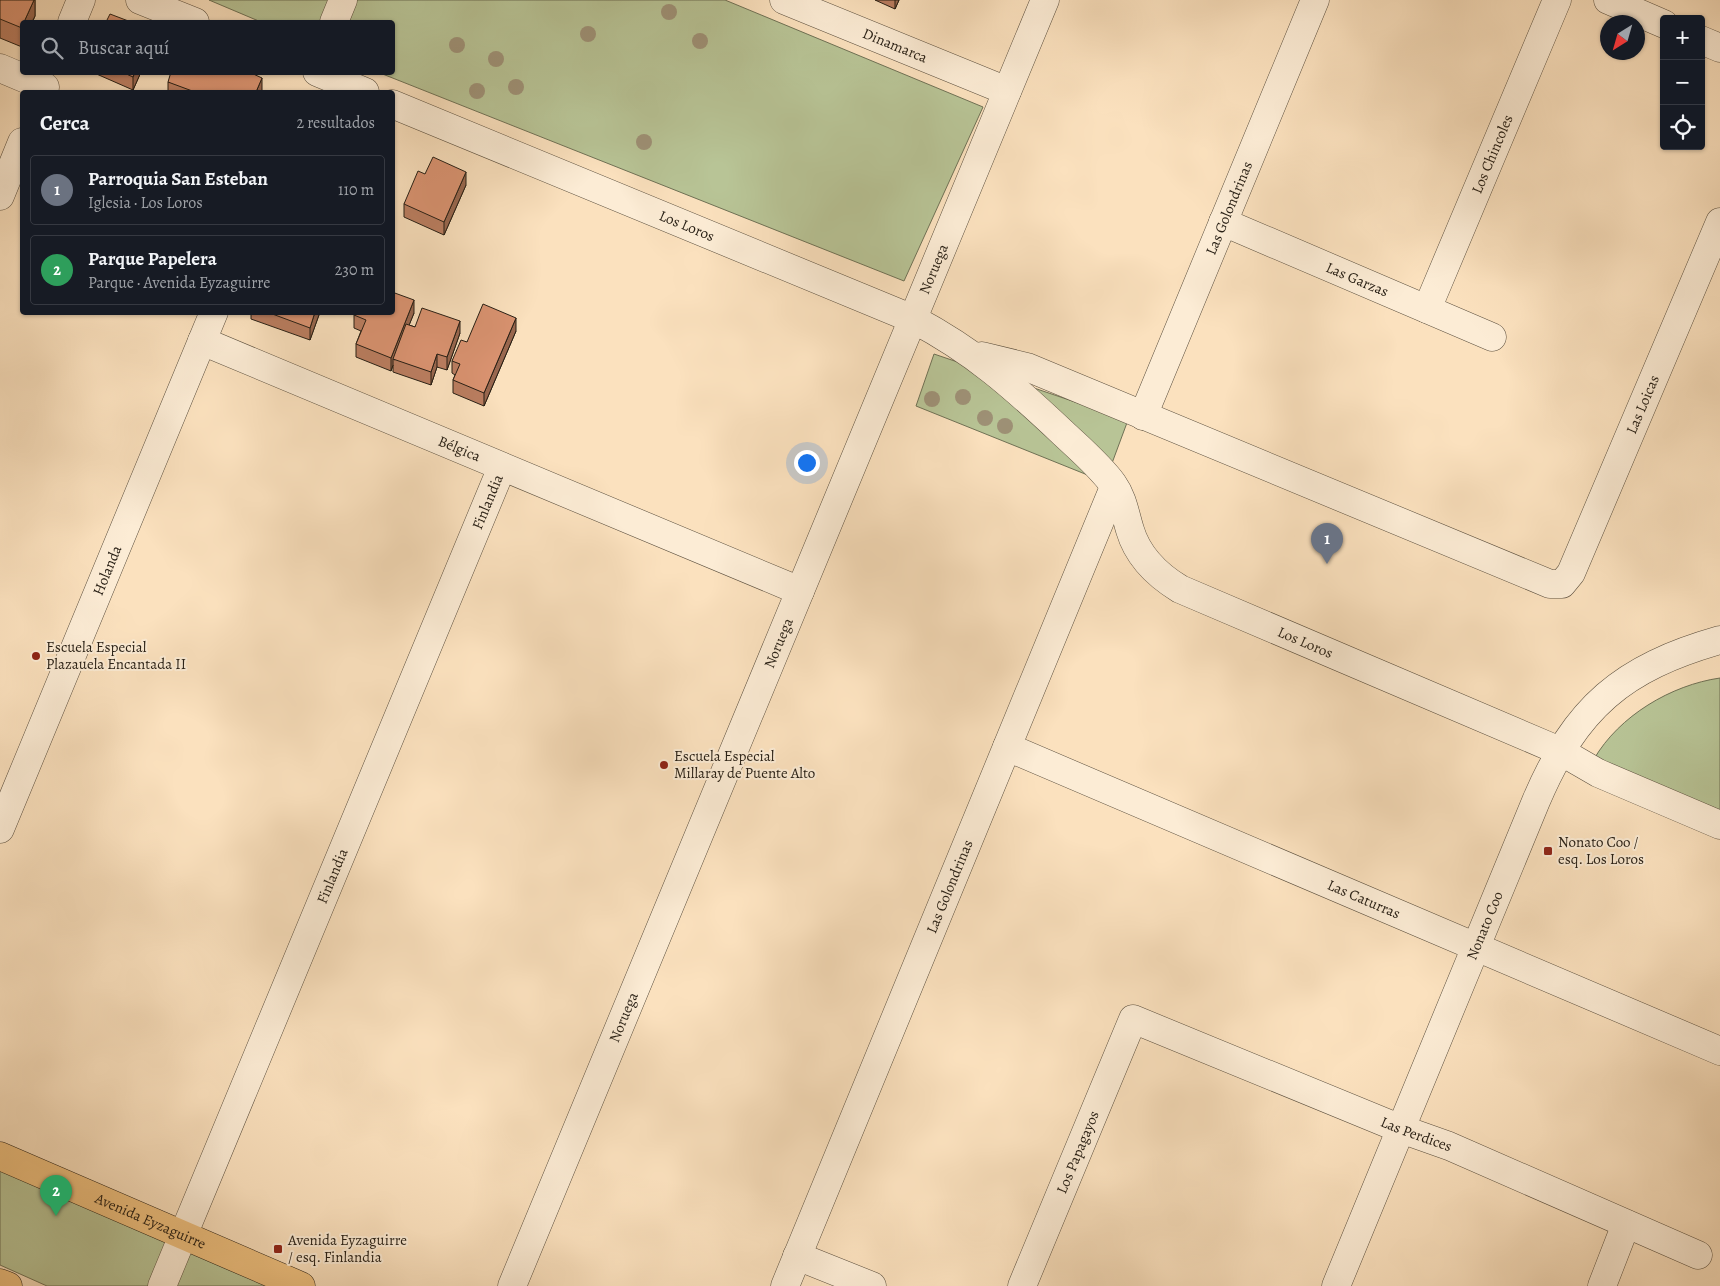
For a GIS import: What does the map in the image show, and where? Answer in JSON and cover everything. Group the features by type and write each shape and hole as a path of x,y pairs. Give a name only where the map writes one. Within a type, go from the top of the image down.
{"main road":[{"name":"Avenida Eyzaguirre","path":"0,1156 301,1286"},
{"path":"0,1282 8,1286"}],"street":[{"path":"73,20 81,0"},
{"path":"140,0 190,20"},
{"path":"335,20 343,0"},
{"name":"Dinamarca","path":"784,0 1007,91"},
{"name":"Noruega","path":"512,1286 1045,0"},
{"name":"Las Golondrinas","path":"1143,416 1315,0"},
{"name":"Los Chincoles","path":"1427,309 1557,0"},
{"path":"1608,0 1660,22"},
{"path":"1705,42 1720,48"},
{"path":"0,68 20,75"},
{"path":"20,75 46,84"},
{"path":"306,90 314,75"},
{"path":"322,75 360,90"},
{"name":"Los Loros","path":"395,105 913,318 975,356 1015,387 1104,473 1114,486 1141,554 1156,572 1180,590 1560,751 1598,772 1720,825"},
{"path":"0,196 20,147"},
{"name":"Las Garzas","path":"1223,222 1492,337"},
{"name":"Las Loicas","path":"1562,584 1571,573 1720,222"},
{"name":"Holanda","path":"0,829 213,315"},
{"name":"Bélgica","path":"202,341 800,592"},
{"name":"Los Loros","path":"975,356 1006,360 1027,367 1550,584 1562,584"},
{"name":"Finlandia","path":"162,1286 502,467"},
{"name":"Las Golondrinas","path":"784,1286 1114,486"},
{"name":"Nonato Coo","path":"1336,1286 1549,772 1560,751 1580,721 1601,699 1624,680 1680,652 1720,640"},
{"name":"Las Caturras","path":"1007,747 1720,1051"},
{"name":"Las Perdices","path":"1134,1019 1401,1129 1449,1146 1698,1255"},
{"name":"Los Papagayos","path":"1022,1286 1134,1019"},
{"path":"1602,1286 1626,1224"},
{"path":"797,1256 872,1286"}],"green space":[{"path":"209,0 725,0 983,107 904,281 385,75 395,75 395,20 256,20"},
{"path":"934,354 1128,420 1105,482 916,406"},
{"path":"1720,678 1720,810 1594,759 1617,729 1648,705 1665,695 1683,688"},
{"path":"0,1166 273,1286 47,1286 0,1265"}],"building":[{"path":"0,0 34,0 25,20 20,20 20,27 0,19"},
{"path":"110,14 126,20 107,20"},
{"path":"170,75 256,75 262,78 257,90 190,90 168,82"},
{"path":"433,157 466,172 444,222 404,204 418,171 425,174"},
{"path":"395,293 414,300 391,358 356,344 366,320 354,315 395,315"},
{"path":"483,304 516,318 484,393 453,380 460,364 452,361 461,340 467,342"},
{"path":"422,308 460,321 447,357 437,354 431,372 393,359 406,324 415,327"},
{"path":"275,315 314,315 310,328"}],"place":[{"name":"Parroquia San Esteban","path":"1327,564"},
{"name":"Escuela Especial Plazauela Encantada II","path":"36,656"},
{"name":"Escuela Especial Millaray de Puente Alto","path":"664,765"},
{"name":"Nonato Coo / esq. Los Loros","path":"1548,851"},
{"name":"Parque Papelera","path":"56,1216"},
{"name":"Avenida Eyzaguirre / esq. Finlandia","path":"278,1249"}]}
